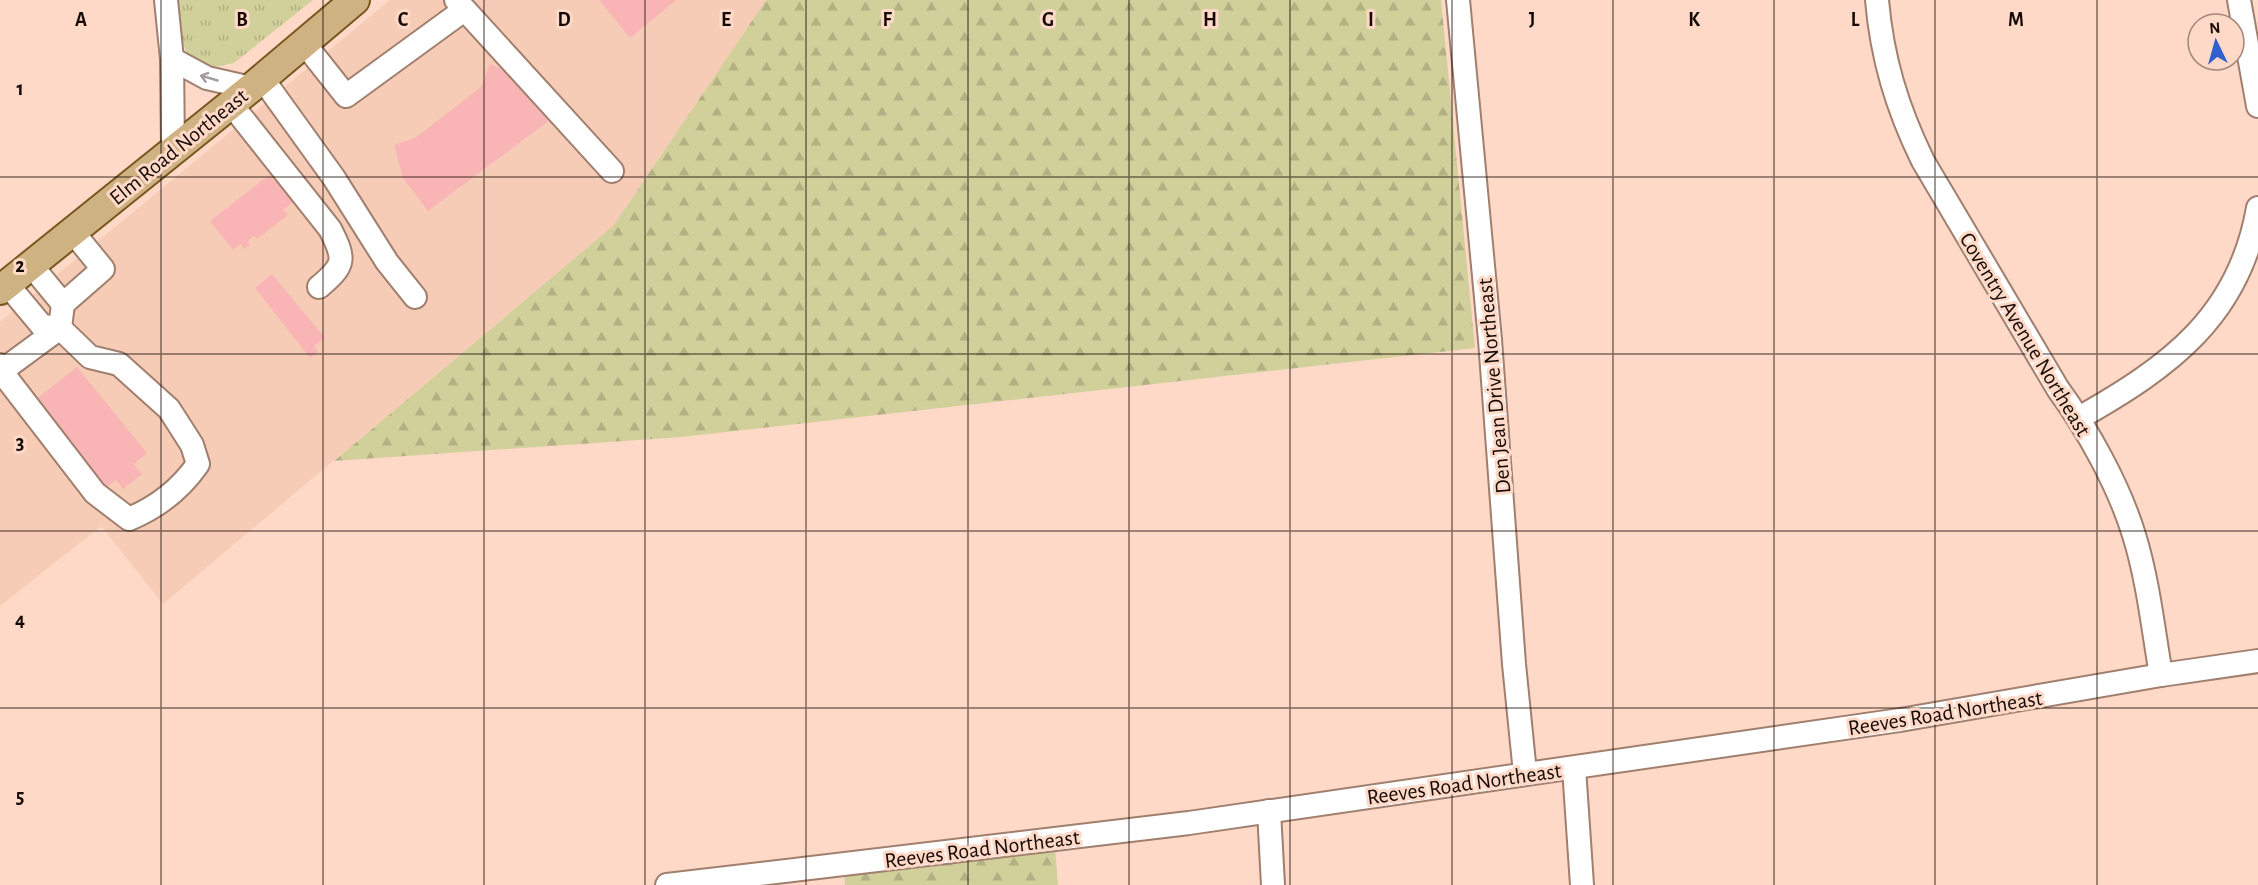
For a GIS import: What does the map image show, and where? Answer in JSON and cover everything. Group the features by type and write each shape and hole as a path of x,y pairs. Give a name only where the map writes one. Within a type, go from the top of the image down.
{"main road":[{"name":"Elm Road Northeast","path":"3,287 248,90 355,0"}],"street":[{"path":"166,0 172,59 173,150"},
{"name":"Den Jean Drive Northeast","path":"1458,0 1491,352 1514,664 1525,773"},
{"name":"Coventry Avenue Northeast","path":"1877,0 1884,56 1905,124 1923,161 2058,389 2079,418 2116,489 2134,534 2161,675"},
{"path":"2239,0 2258,106"},
{"path":"304,43 346,96 460,5 612,171"},
{"path":"172,59 207,78 248,90 334,178 387,262 415,297"},
{"path":"248,90 338,244 342,257 338,271 319,287"},
{"path":"2079,418 2156,372 2184,348 2206,323 2237,273 2251,238 2258,208"},
{"path":"3,287 42,326 60,328 90,357 119,364 169,410 192,445 198,464 186,481 155,508 129,519 95,493 1,368 60,328 63,304 103,269 72,231"},
{"path":"31,265 63,304"},
{"name":"Reeves Road Northeast","path":"667,885 745,880 1269,811 1900,720 2161,675 2258,661"},
{"path":"1574,768 1582,885"},
{"path":"1269,811 1273,885"}],"shaded area":[{"path":"390,0 766,0 614,225 163,604 101,526 0,606 0,322"}],"green space":[{"path":"176,0 313,0 234,63 215,67 200,62 187,53 179,35"},
{"path":"766,0 1441,0 1475,348 682,437 334,461 614,225"},
{"path":"1055,848 1058,885 845,885 844,873"}],"building":[{"path":"599,0 676,0 630,38"},
{"path":"490,64 520,77 551,119 428,211 403,178 394,145 415,138 481,87"},
{"path":"269,175 275,182 278,180 294,201 283,210 288,215 257,239 254,236 248,241 250,245 244,249 240,244 233,250 210,221"},
{"path":"272,274 325,338 314,346 318,351 310,358 255,288"},
{"path":"77,367 147,453 134,464 142,474 123,489 116,480 106,488 101,481 97,484 31,403"}]}
